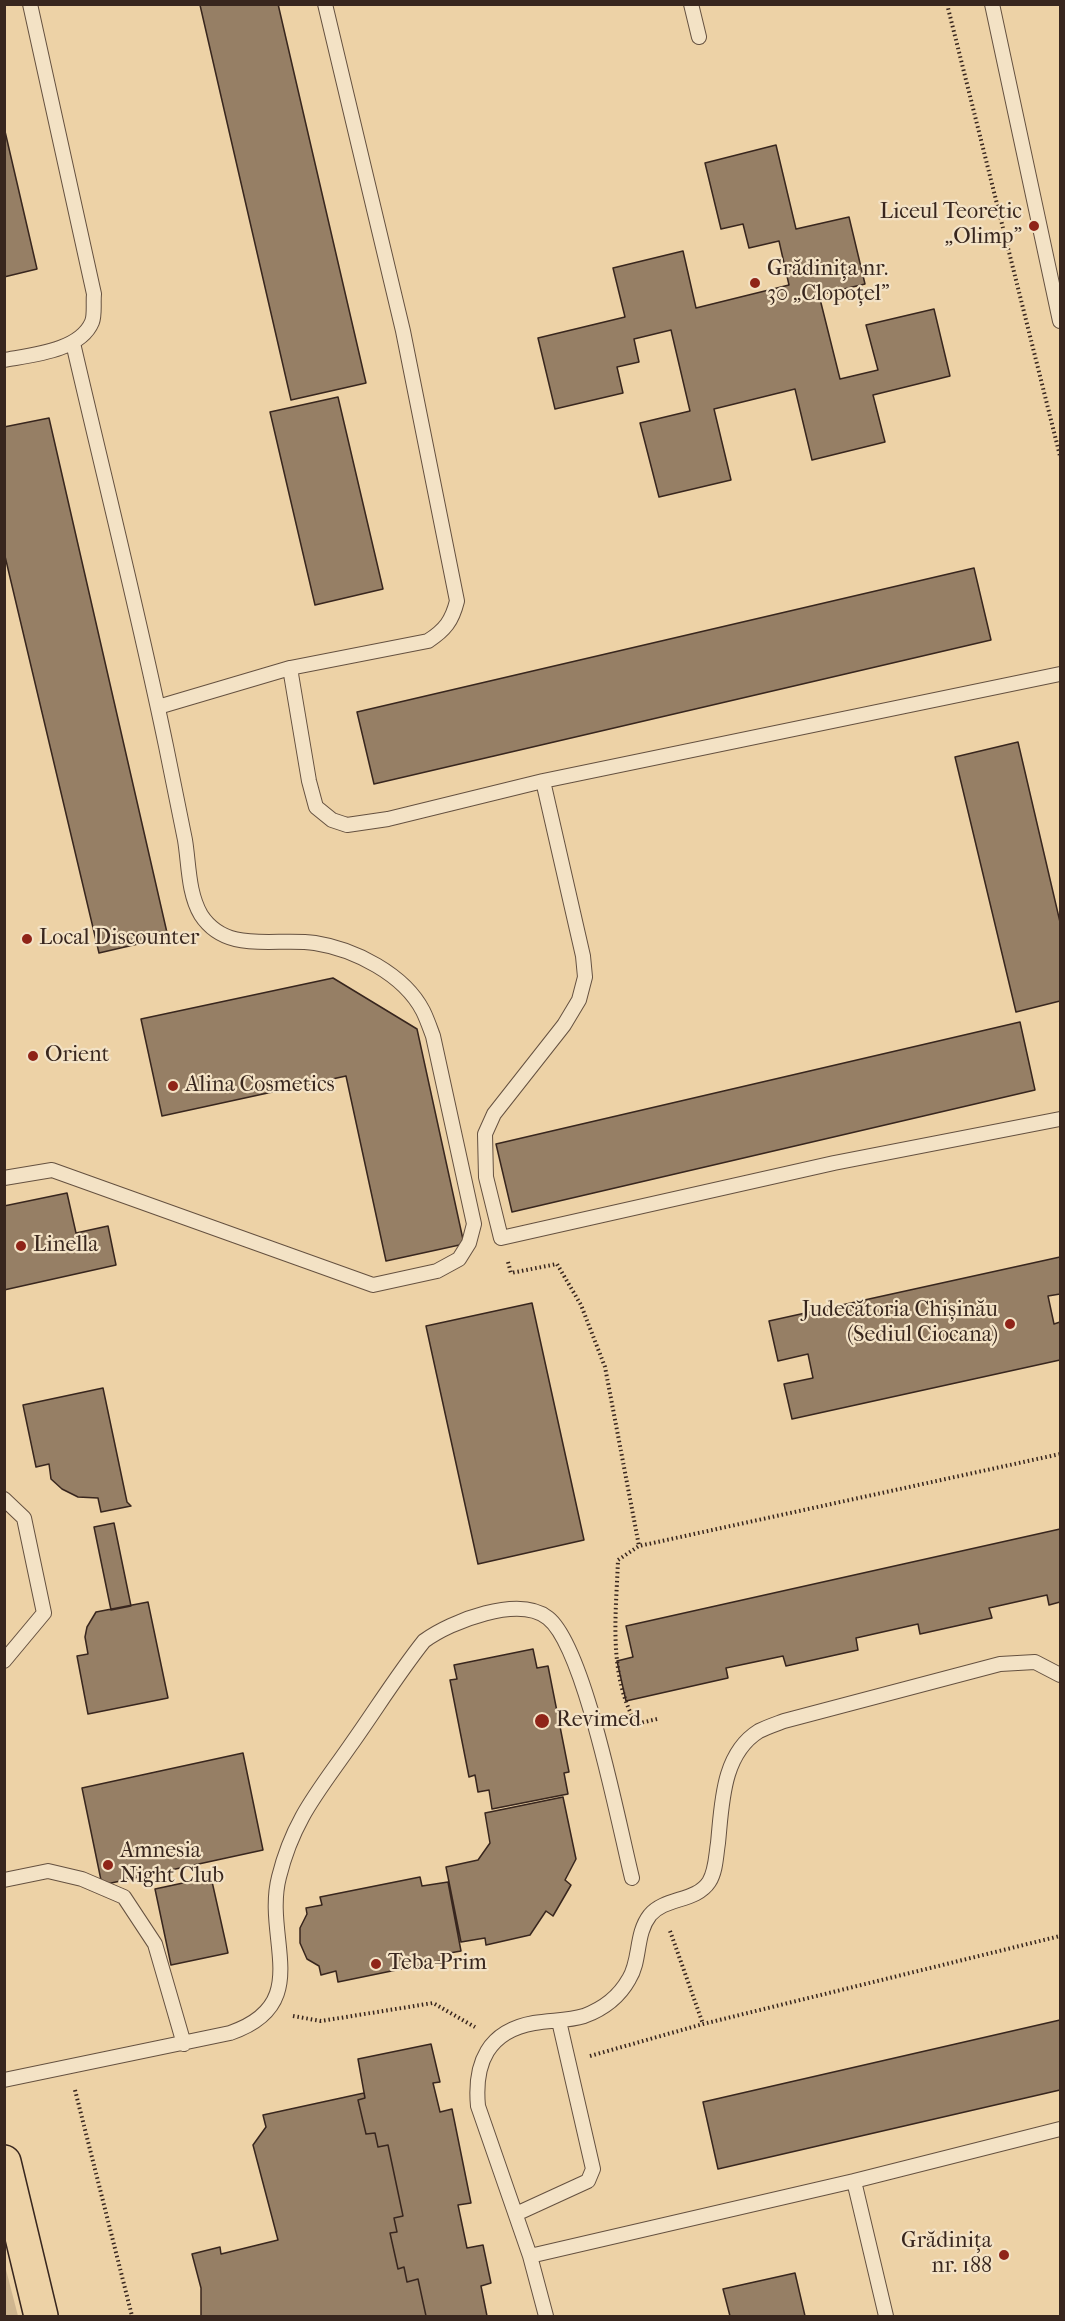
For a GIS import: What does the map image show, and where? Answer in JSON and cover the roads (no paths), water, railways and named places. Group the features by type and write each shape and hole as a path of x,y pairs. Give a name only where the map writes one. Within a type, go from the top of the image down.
{"main road":[{"path":"4,2162 41,2316"}],"lane":[{"path":"4,360 40,354 73,343 92,322 94,294 30,4"},
{"path":"158,707 290,668 428,641 445,630 453,617 457,601 403,331 325,4"},
{"path":"691,4 699,37"},
{"path":"992,4 1060,321"},
{"path":"4,1178 52,1170 373,1285 437,1271 459,1259 469,1243 474,1224 433,1036 423,1010 404,987 378,966 343,950 314,943 240,941 222,934 202,916 193,897 158,707 73,343"},
{"path":"290,668 316,807 333,820 347,825 387,819 543,781 1060,674"},
{"path":"543,781 583,956 585,977 579,1000 564,1024 494,1114 484,1134 486,1177 501,1238 834,1163 1060,1119"},
{"path":"4,1499 24,1518 44,1612 4,1660"},
{"path":"4,2080 184,2044 250,2026 268,2012 277,1996 282,1975 274,1906 278,1880 286,1849 305,1808 424,1641 440,1629 461,1621 511,1609 534,1610 549,1619 558,1629 579,1670 632,1878"},
{"path":"546,2316 530,2256 478,2106 476,2080 483,2058 496,2040 517,2027 582,2017 612,2000 630,1978 637,1956 640,1933 650,1916 661,1905 696,1893 708,1883 716,1862 723,1792 729,1770 744,1744 759,1731 784,1721 1000,1664 1035,1662 1060,1675"},
{"path":"4,1880 48,1871 82,1879 124,1897 155,1944 184,2044"},
{"path":"516,2214 588,2181 593,2169 559,2020"},
{"path":"530,2256 854,2181 1060,2129"},
{"path":"854,2181 885,2316"}],"place":[{"name":"Liceul Teoretic „Olimp”","path":"1034,226"},
{"name":"Grădinița nr. 30 „Clopoțel”","path":"755,283"},
{"name":"Local Discounter","path":"27,939"},
{"name":"Orient","path":"33,1056"},
{"name":"Alina Cosmetics","path":"173,1086"},
{"name":"Linella","path":"21,1246"},
{"name":"Judecătoria Chișinău (Sediul Ciocana)","path":"1010,1324"},
{"name":"Revimed","path":"542,1721"},
{"name":"Amnesia Night Club","path":"108,1865"},
{"name":"Teba-Prim","path":"376,1964"},
{"name":"Grădinița nr. 188","path":"1004,2255"}]}
